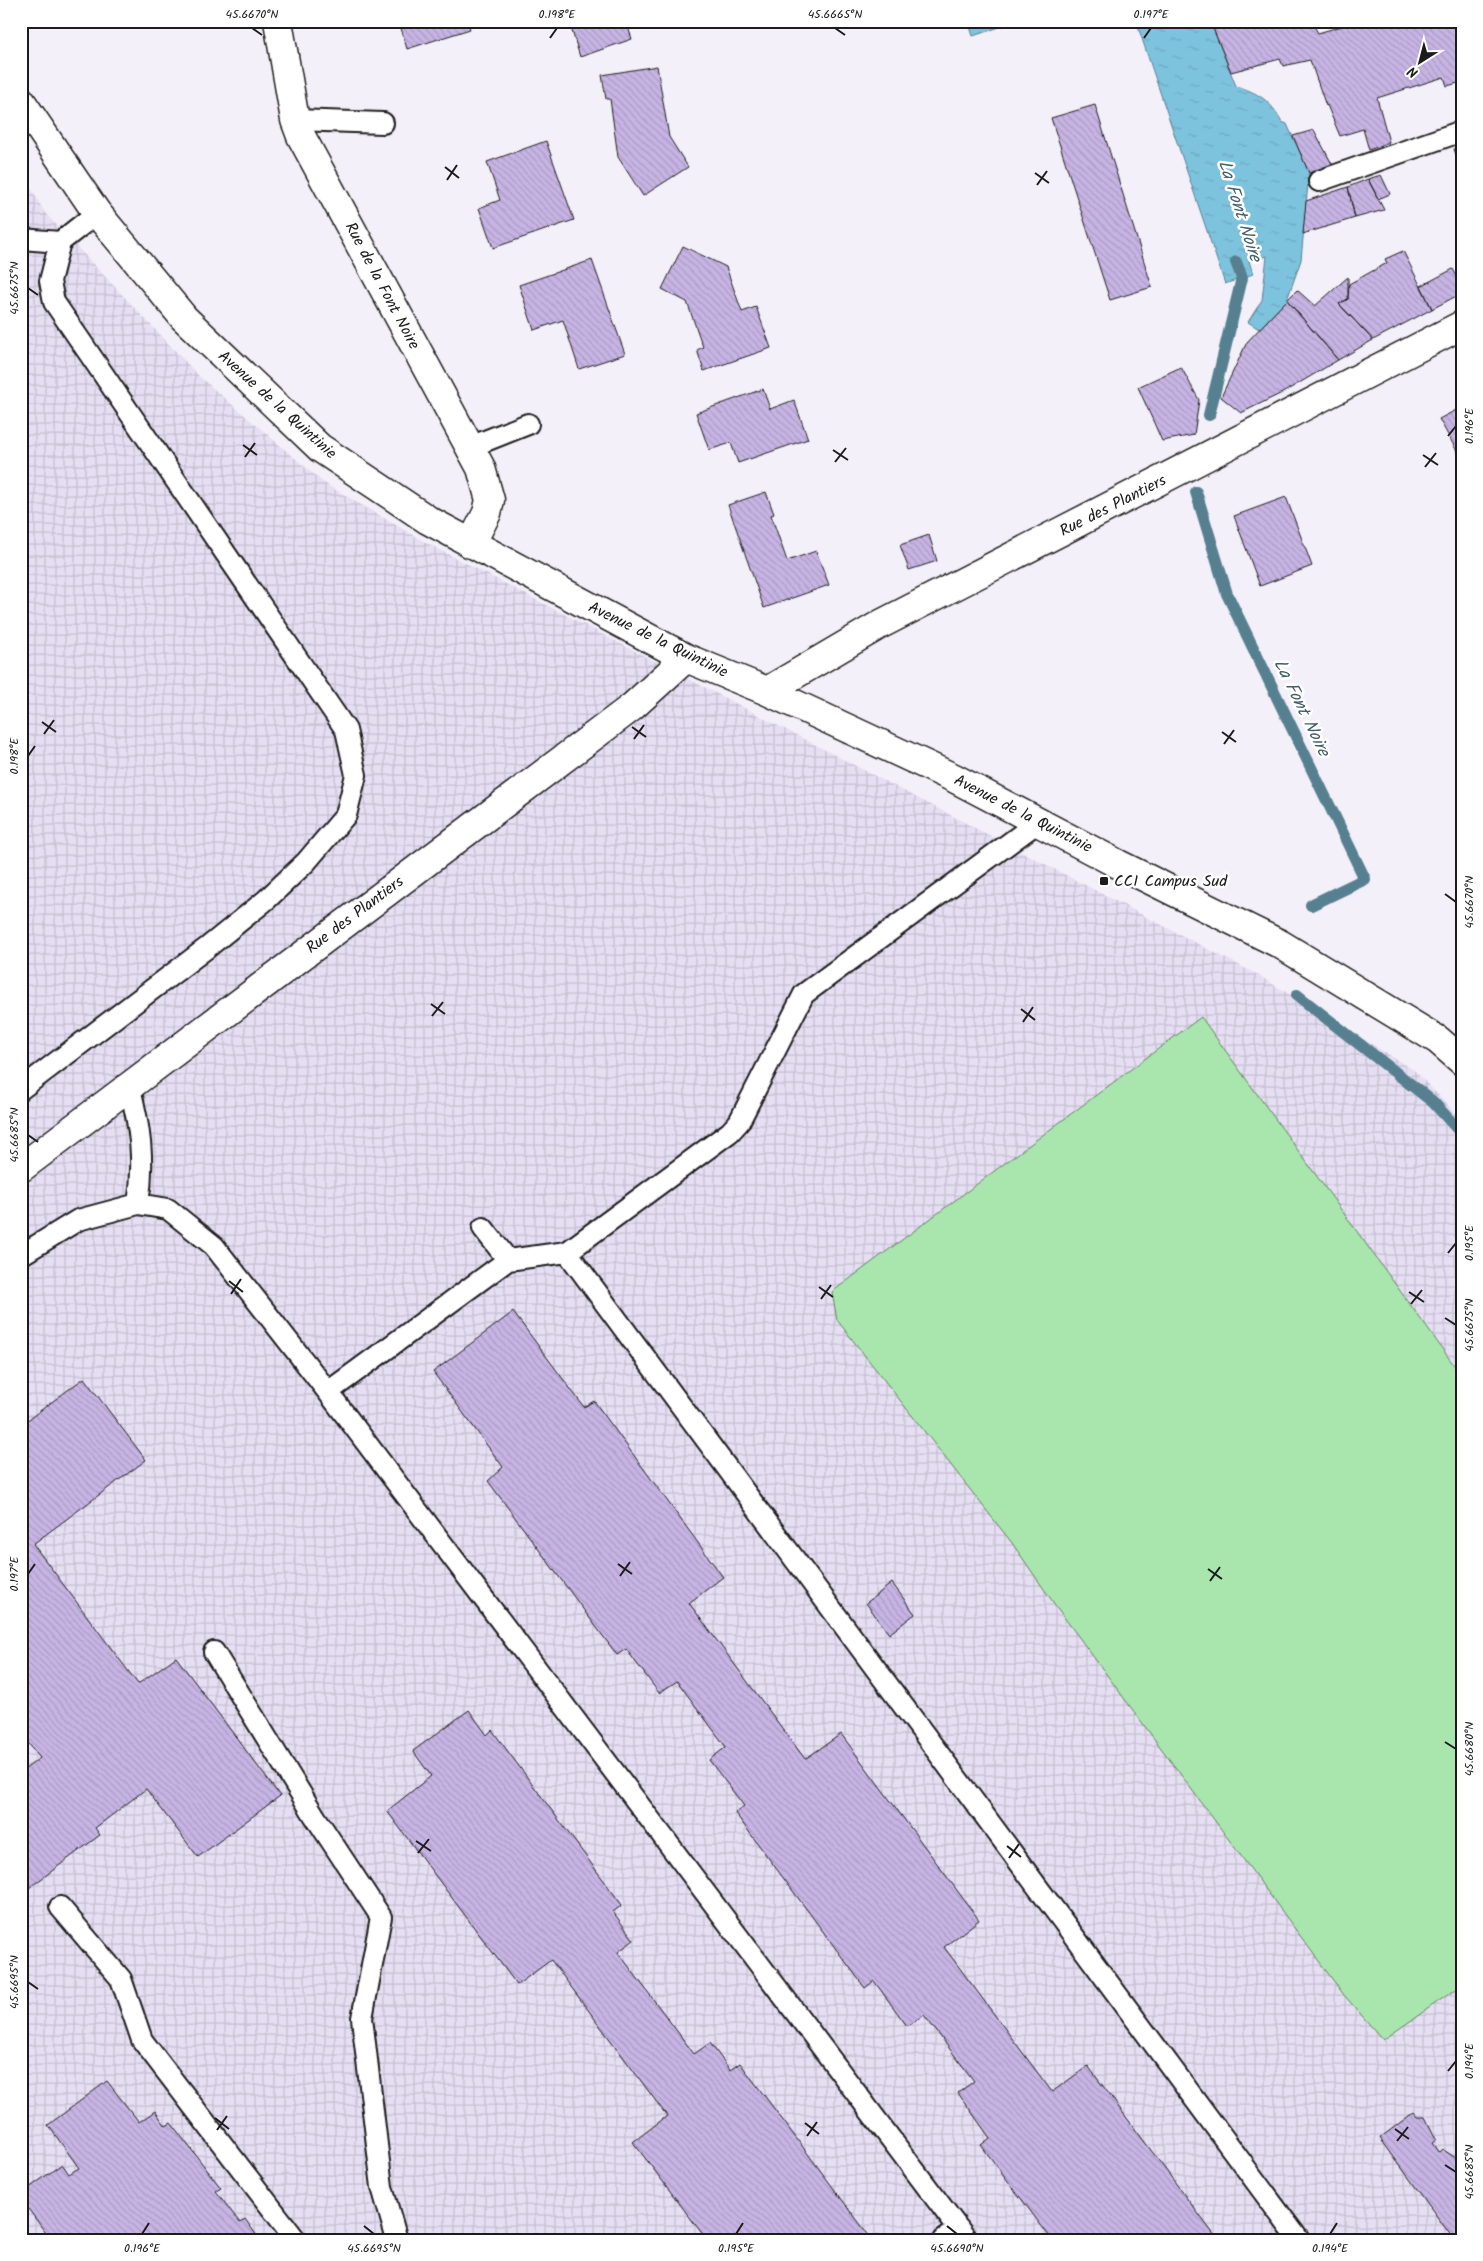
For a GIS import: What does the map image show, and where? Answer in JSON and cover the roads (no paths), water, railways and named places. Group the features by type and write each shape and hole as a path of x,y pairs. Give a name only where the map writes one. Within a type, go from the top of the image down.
{"street":[{"name":"Rue de la Font Noire","path":"278,21 295,120 301,136 481,468 490,500 487,514 471,544"},
{"name":"Avenue de la Quintinie","path":"21,101 96,213 184,318 320,448 428,520 686,658 767,691 954,778 1118,864 1280,944 1438,1040 1462,1061"},
{"name":"Rue des Plantiers","path":"767,691 881,624 1462,325"},
{"name":"Rue des Plantiers","path":"21,1168 632,707 686,658"}],"lane":[{"path":"295,120 383,123"},
{"path":"1319,181 1462,131"},
{"path":"21,1089 208,947 266,900 306,862 346,815 356,775 346,730 54,302 50,281 60,242 96,213"},
{"path":"21,239 60,242"},
{"path":"470,448 528,424"},
{"path":"328,1392 508,1260 567,1252 730,1132 739,1122 804,994 1038,822"},
{"path":"130,1085 137,1115 142,1174 138,1204"},
{"path":"21,1256 78,1220 138,1204 168,1209 214,1246 328,1392 957,2236"},
{"path":"483,1228 508,1260"},
{"path":"567,1252 1300,2240"},
{"path":"214,1652 314,1814 381,1917 362,2018 382,2187 397,2240"},
{"path":"60,1907 122,1979 142,2040 296,2240"}],"water":[{"path":"968,21 1005,21 1006,25 973,36"},
{"path":"1136,21 1210,21 1236,86 1264,99 1273,108 1282,122 1287,124 1309,173 1301,260 1287,300 1259,329 1248,322 1262,300 1267,256 1249,261 1253,274 1225,284"}],"waterway":[{"name":"La Font Noire","path":"1209,415 1242,278 1236,262"},
{"name":"La Font Noire","path":"1196,492 1227,594 1365,879 1311,905"},
{"name":"La Font Noire","path":"1297,995 1433,1102 1462,1134"}],"place":[{"name":"CCI Campus Sud","path":"1104,881"}]}
